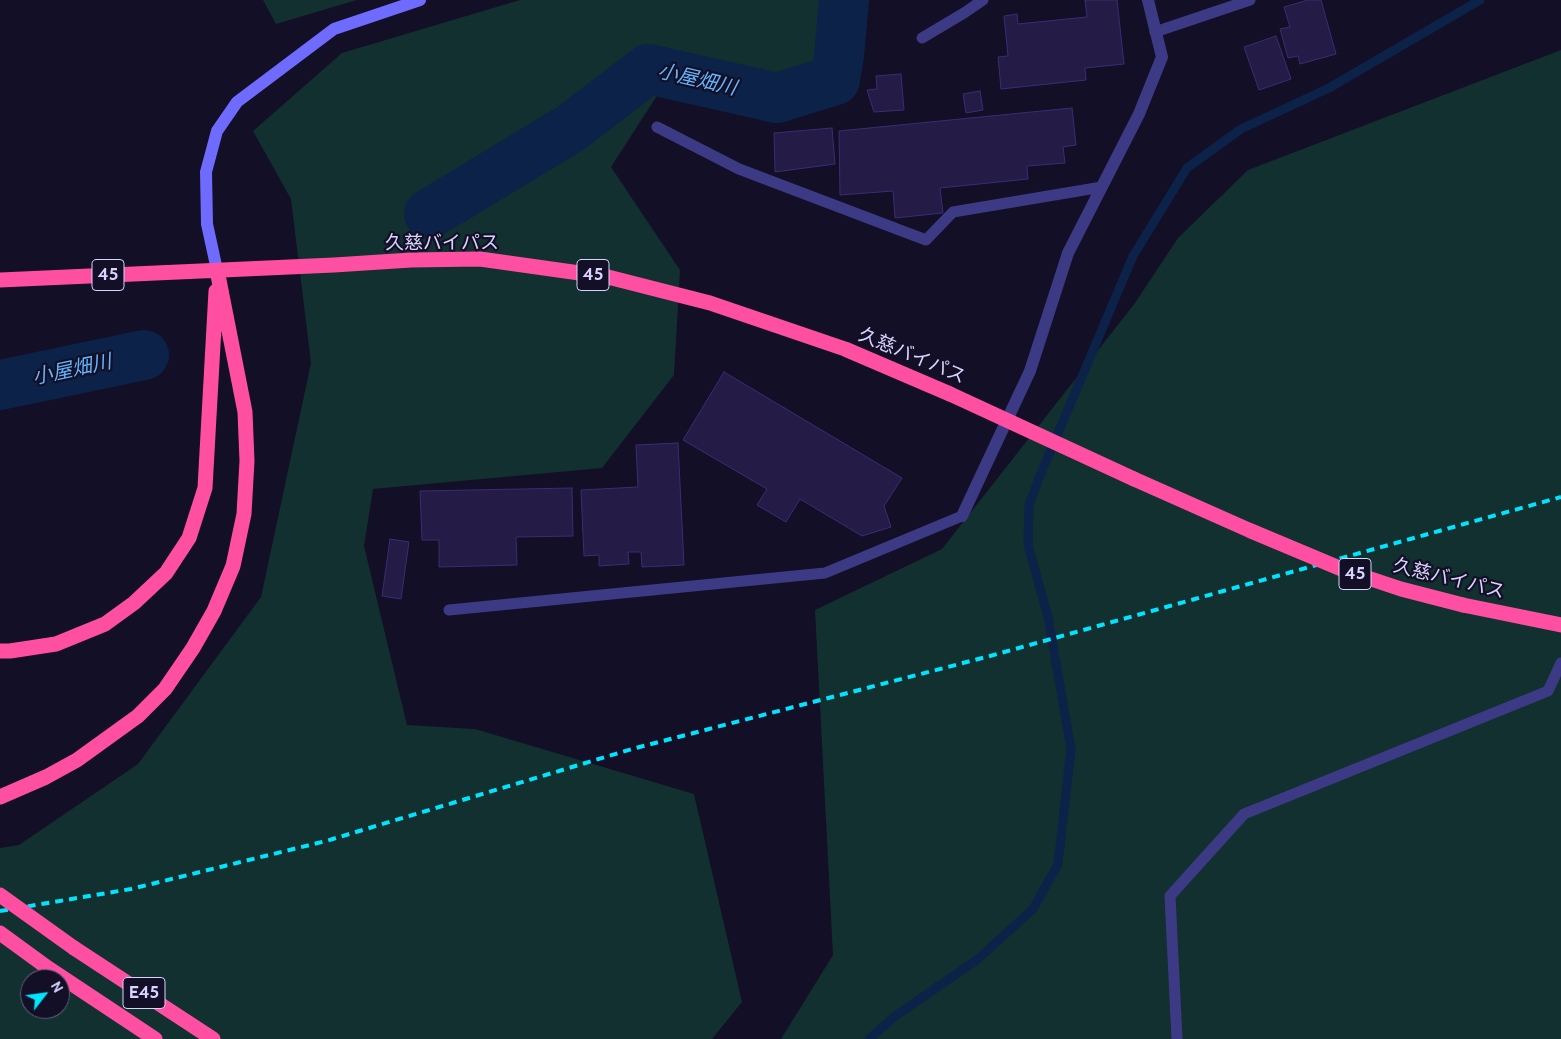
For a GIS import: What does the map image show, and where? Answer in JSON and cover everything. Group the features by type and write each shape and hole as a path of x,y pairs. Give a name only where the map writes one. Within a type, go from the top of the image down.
{"highway":[{"name":"久慈バイパス","path":"217,270 411,260 480,259 608,277 710,303 845,349 950,394 1251,531 1344,570 1401,589 1462,605 1561,625"},
{"name":"45","path":"0,280 217,270"},
{"path":"0,651 56,644 105,624 134,603 166,573 189,538 205,488 217,270"},
{"path":"0,798 46,777 77,760 138,716 165,688 193,648 214,611 233,566 244,514 247,461 245,412 217,270"},
{"name":"E45","path":"0,896 74,948 214,1039"},
{"name":"E45","path":"0,933 48,968 155,1039"}],"street":[{"path":"217,270 207,224 206,172 217,131 238,102 334,29 420,0"},
{"path":"962,516 1030,370 1068,253 1139,114 1162,57 1148,0"}],"lane":[{"path":"922,38 983,0"},
{"path":"1155,32 1250,0"},
{"path":"657,127 739,169 926,240 953,212 1102,187"},
{"path":"449,610 825,573 962,516"},
{"path":"1177,1039 1170,896 1244,814 1548,692 1561,663"}],"green space":[{"path":"263,0 357,0 276,24"},
{"path":"520,0 864,0 847,97 660,91 611,167 680,270 674,375 602,468 373,489 364,546 407,725 475,729 694,794 742,1002 712,1039 0,1039 0,848 19,845 138,764 261,597 311,363 291,199 253,131 342,53"},
{"path":"1561,50 1561,1039 781,1039 833,955 815,610 942,549 1135,303 1178,238 1248,170"}],"building":[{"path":"1085,0 1117,0 1124,64 1085,68 1086,80 1001,89 998,57 1008,56 1004,16 1017,14 1018,24 1087,17"},
{"path":"1308,0 1321,0 1336,54 1300,64 1298,56 1288,58 1280,29 1290,27 1284,7"},
{"path":"1276,36 1291,79 1259,90 1244,47"},
{"path":"901,74 904,110 874,112 867,90 877,89 876,76"},
{"path":"980,91 983,110 966,113 963,94"},
{"path":"1072,108 1076,145 1063,147 1065,163 1027,166 1028,179 940,188 943,213 895,218 893,191 840,195 839,131"},
{"path":"832,128 835,164 775,172 774,133"},
{"path":"724,372 902,478 884,506 891,527 862,536 800,499 786,522 757,505 767,489 683,440"},
{"path":"678,443 684,565 642,567 641,552 628,552 629,564 599,566 599,555 584,556 581,490 638,487 636,445"},
{"path":"572,488 573,536 516,537 517,565 439,567 439,540 422,540 420,491"},
{"path":"390,539 409,542 401,599 382,596"}],"waterway":[{"name":"小屋畑川","path":"429,214 571,128 648,69 777,98 835,80 844,0"},
{"path":"869,1039 894,1017 978,959 1033,909 1058,864 1071,749 1048,617 1028,545 1029,505 1133,256 1187,168 1241,129 1329,88 1480,0"},
{"name":"小屋畑川","path":"0,385 144,355"}],"railway":[{"path":"0,911 131,889 326,841 632,749 990,656 1561,497"}]}
